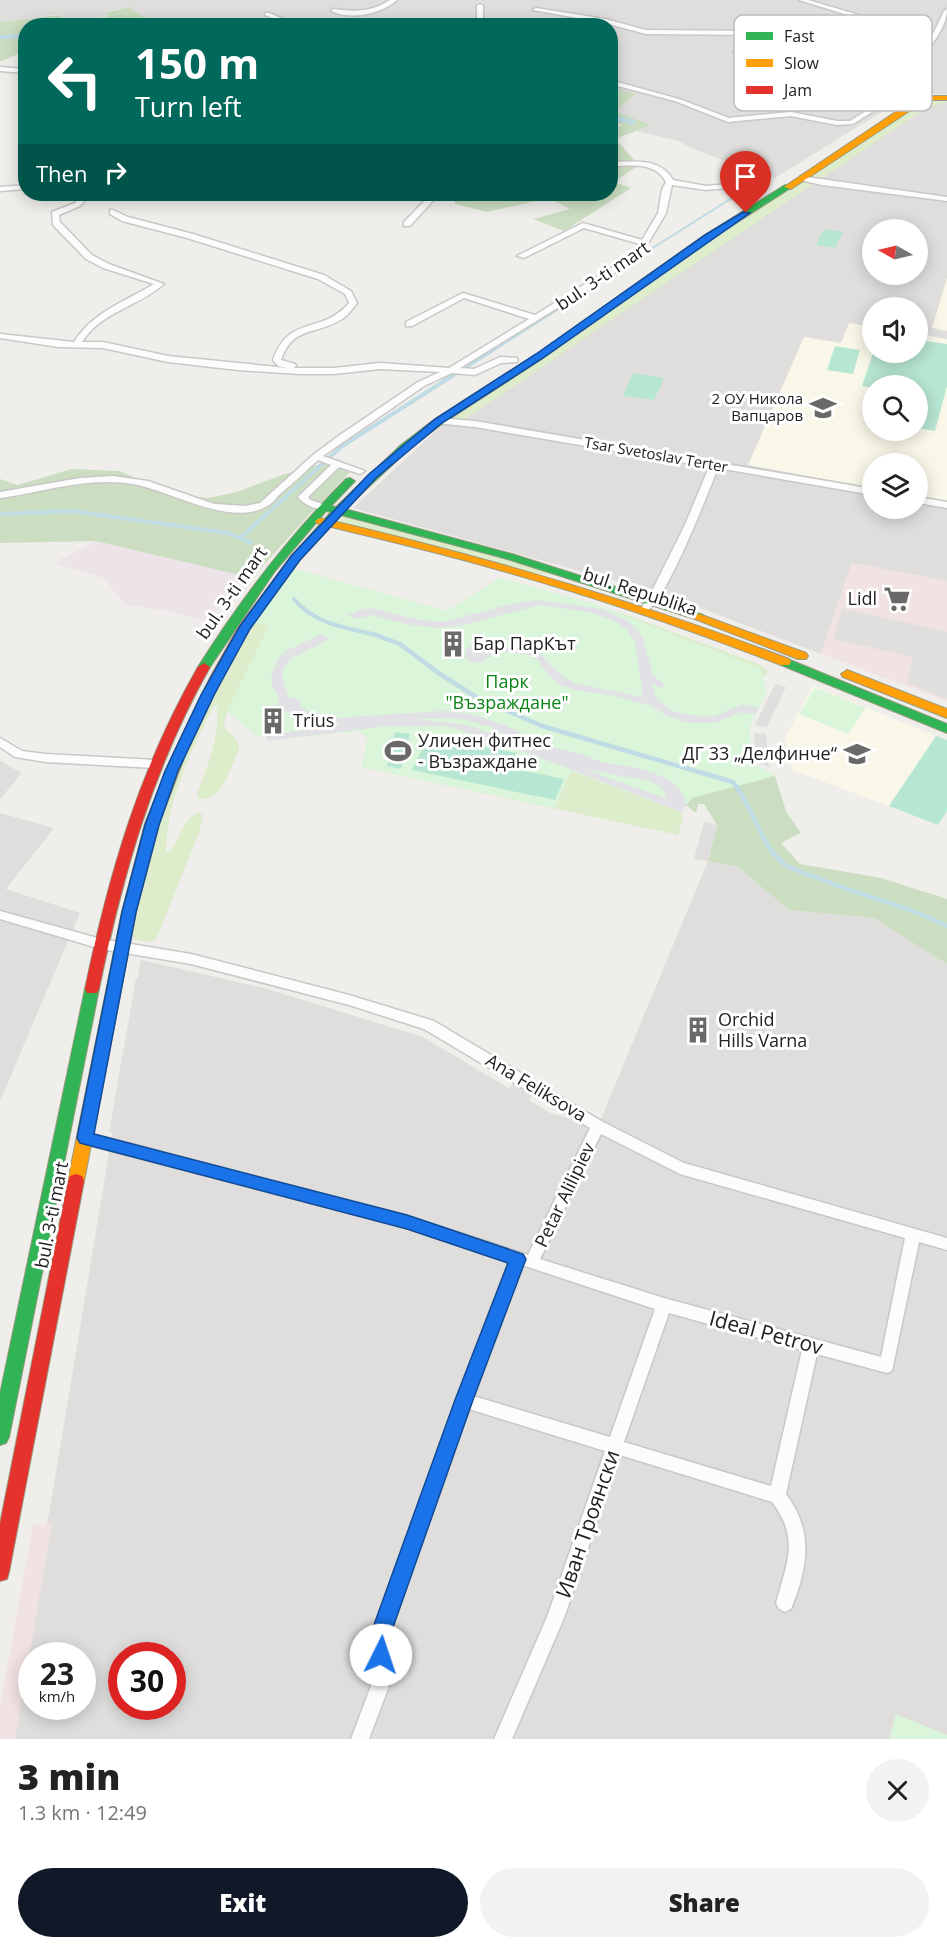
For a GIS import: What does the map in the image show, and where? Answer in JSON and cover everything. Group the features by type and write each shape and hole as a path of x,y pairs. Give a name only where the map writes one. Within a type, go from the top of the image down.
{"street":[{"path":"334,11 371,13 382,9 394,0"},
{"path":"802,0 852,15"},
{"path":"480,6 480,18"},
{"path":"536,10 588,18"},
{"path":"932,42 947,11"},
{"path":"267,14 277,18"},
{"path":"618,24 646,32 734,33"},
{"path":"0,69 18,70"},
{"path":"618,84 677,100 728,120 791,114 837,123 851,123 870,111"},
{"name":"bul. 3-ti mart","path":"932,95 947,97"},
{"name":"bul. 3-ti mart","path":"0,1437 64,1135 101,944 134,822 155,764 180,706 227,630 276,561 312,519 360,471 412,428 514,360 618,286 889,111"},
{"name":"bul. 3-ti mart","path":"0,1572 121,946 152,825 172,771 217,676 244,628 296,557 338,511 389,462 439,421 540,356 708,237 803,178 894,111"},
{"path":"0,495 67,482 106,478 142,482 206,505 253,509 263,505 327,460 421,384 449,372 637,255 662,213 666,190 670,182 667,173 660,167 618,164"},
{"path":"803,178 822,183 947,199"},
{"path":"670,182 705,188 740,184"},
{"path":"0,189 18,188"},
{"path":"77,343 101,317 160,284 106,266 89,256 56,224 55,214 82,201"},
{"path":"407,224 428,201"},
{"path":"113,212 125,219 190,236 321,278 348,293 353,303 349,311 322,325 288,336 277,358 285,365 334,371"},
{"path":"521,256 583,225 644,243"},
{"path":"409,324 458,296 466,294 536,318"},
{"path":"0,336 58,344 103,345 168,359 238,367 334,371 381,366 461,373 476,372 500,360 514,360"},
{"name":"Tsar Svetoslav Terter","path":"439,421 475,424 862,490"},
{"path":"327,460 360,471"},
{"path":"323,507 307,502 303,497 327,460"},
{"path":"649,605 689,528 715,464"},
{"path":"928,502 947,505"},
{"name":"bul. Republika","path":"323,507 531,561 649,605 947,729"},
{"name":"bul. Republika","path":"312,519 724,624 947,714"},
{"path":"0,742 19,754 46,758 155,764"},
{"name":"Ana Feliksova","path":"0,915 101,944 202,962 349,1000 429,1025 598,1126 680,1168 947,1244"},
{"name":"Petar Alilipiev","path":"360,1739 380,1686 381,1633 464,1400 524,1261 598,1126"},
{"name":"Ideal Petrov","path":"85,1138 407,1222 664,1305 887,1366 913,1234"},
{"name":"Иван Троянски","path":"503,1739 555,1618 664,1305"},
{"path":"777,1496 811,1345"},
{"path":"464,1400 777,1496 792,1515 800,1536 785,1603"}],"shaded area":[{"path":"0,0 947,0 947,94 932,94 932,15 734,15 734,111 883,111 775,178 704,153 675,140 636,131 651,125 618,113 618,108 636,94 618,89 618,18 146,18 129,7 107,11 107,16 92,18 66,18 61,14 0,22"},
{"path":"932,100 947,102 947,581 852,563 821,654 666,595 353,508 440,427 912,111 932,111"},
{"path":"947,278 947,331 932,328"},
{"name":"2 ОУ Никола Вапцаров","path":"849,323 862,325 862,363 928,363 928,336 947,339 947,501 928,498 928,453 862,453 862,486 748,465 804,337 841,343"},
{"path":"714,510 760,520 758,526 769,528 763,541 756,540 753,545 746,544 743,550 707,542 709,537 701,535 703,530 718,533 719,530 706,527"},
{"path":"96,541 244,576 208,622 169,611 125,605 104,578 53,563"},
{"path":"852,563 947,581 947,701 821,654"},
{"path":"539,600 602,609 628,621 642,635 653,676 665,685 661,689 651,683 656,698 673,711 703,717 713,716 744,704 759,708 755,715 741,712 715,723 687,723 665,715 651,706 616,696 575,690 559,684 550,677 538,660 530,655 491,650 490,657 481,663 468,661 465,657 467,648 475,644 528,649 540,653 562,676 574,683 643,697 635,641 618,623 594,613 540,605 459,626 437,628 406,624 372,615 356,619 348,615 371,608 420,620 442,622 524,601"},
{"path":"842,608 947,632 947,699 907,683 913,657 833,639"},
{"path":"322,634 330,639 290,659 284,668 282,677 289,697 300,700 301,707 308,711 336,718 440,711 469,713 504,725 549,746 605,763 634,767 656,774 674,783 684,797 686,805 681,812 515,748 447,726 389,726 267,741 266,735 344,725 319,723 292,712 283,711 277,705 279,699 272,685 271,676 279,657 286,651","holes":["416,719 467,720 492,728 538,750 467,725","587,770 647,780 658,785 665,792 665,798"]},
{"path":"775,684 786,687 767,727 755,725"},
{"name":"ДГ 33 „Делфинче“","path":"813,686 936,736 889,806 793,770 785,738"},
{"path":"754,733 766,734 769,768 756,761"},
{"path":"0,761 22,773 0,799"},
{"path":"0,813 54,828 6,889 80,913 0,1101"},
{"path":"704,822 718,825 708,861 694,859"},
{"path":"708,861 738,867 789,910 874,918 947,964 947,1739 4,1739 18,1669 18,1720 96,1720 96,1642 23,1642 50,1508 141,960 264,988 423,1037 550,1113 598,1126"},
{"path":"136,978 160,981 138,1133 109,1132"},
{"path":"518,1077 535,1087 522,1117 563,1130 554,1149 432,1116 448,1082 502,1097"},
{"path":"52,1523 32,1642 18,1642 18,1720 15,1739 0,1739 0,1707 33,1525"}],"green space":[{"path":"129,7 146,18 98,18 107,17 107,12"},
{"path":"60,15 64,18 34,18"},
{"path":"18,20 18,54 0,62 0,22"},
{"path":"618,89 636,94 618,108"},
{"path":"932,98 947,98 947,102 932,106"},
{"path":"905,111 922,111 459,423 439,421 708,237"},
{"path":"618,113 651,125 618,138 618,126 622,125 618,123"},
{"path":"618,142 639,165 618,179"},
{"path":"618,183 631,188 618,196"},
{"path":"454,201 536,201 487,212 455,204"},
{"path":"555,201 611,201 564,231 533,219 570,209"},
{"path":"824,229 843,232 835,248 816,245"},
{"path":"928,341 947,344 947,386 935,431 928,430 928,375 866,375 870,363 928,363"},
{"path":"835,346 860,350 853,374 827,370"},
{"path":"633,373 664,378 654,400 623,396"},
{"path":"328,462 352,470 252,578 96,541 0,543 0,479 17,485 72,469 119,471 177,496 208,498 237,492 282,475"},
{"path":"347,513 575,576 524,573 336,525"},
{"path":"291,568 447,611 500,578 630,616 761,665 769,672 765,676 758,677 232,715 227,711 224,726 237,741 238,753 220,789 211,797 198,799 197,793 209,761 217,728 217,706 214,706 189,758 175,795 170,814 166,851 170,852 185,824 199,812 203,816 199,833 156,940 150,942 134,940 132,934 161,818 205,709 230,669 239,646"},
{"name":"Парк \"Възраждане\"","path":"291,568 447,611 500,578 592,603 760,668 767,691 750,726 752,762 775,776 692,798 681,812 571,771 555,808 361,767 368,739 360,731 267,741 266,735 256,736 227,711 269,625 251,622"},
{"path":"356,619 752,753 752,763 775,776 786,811 801,833 781,843 800,864 881,878 947,899 947,964 874,918 789,910 738,867 708,861 717,825 704,804 698,804 696,813 686,805"},
{"path":"815,688 866,708 848,734 799,714"},
{"path":"389,726 571,771 681,812 683,818 678,835 361,767 368,739 360,731 351,730"},
{"name":"Уличен фитнес - Възраждане","path":"395,732 410,734 401,769 387,766"},
{"path":"429,735 516,753 510,768 564,779 555,800 412,770"},
{"path":"936,736 947,740 947,811 938,825 889,806"},
{"path":"896,1714 947,1735 947,1739 889,1739"}],"waterway":[{"path":"0,37 18,36"},
{"path":"618,118 632,122"},
{"path":"610,275 762,179"},
{"path":"240,538 341,447 613,273"},
{"path":"0,514 72,511 228,533 251,543"},
{"path":"294,599 302,608 322,620 376,635"},
{"path":"376,635 380,636"},
{"path":"376,635 400,644 437,672 476,697 542,726 733,782 769,847 784,864 947,926"}],"traffic: fast":[{"path":"293,561 349,499 405,447 439,421 540,356 708,237 788,187"},
{"path":"204,667 236,617 289,546 350,481"},
{"path":"328,508 508,556 699,617"},
{"path":"785,662 947,729"},
{"path":"0,1437 92,989"}],"traffic: slow":[{"path":"932,98 947,98"},
{"path":"788,187 840,155 903,111"},
{"path":"320,521 556,582 671,620 785,662"},
{"path":"699,617 802,656"},
{"path":"847,674 947,714"},
{"path":"76,1181 129,912 152,824 179,755"}],"traffic: jam":[{"path":"179,755 217,676 244,628 293,561"},
{"path":"92,989 121,864 148,782 164,743 204,667"},
{"path":"0,1572 76,1181"}],"place":[{"name":"2 ОУ Никола Вапцаров","path":"823,408"},
{"name":"Lidl","path":"897,599"},
{"name":"Бар ПарКът","path":"453,644"},
{"name":"Trius","path":"273,721"},
{"name":"Уличен фитнес - Възраждане","path":"398,751"},
{"name":"ДГ 33 „Делфинче“","path":"857,754"},
{"name":"Orchid Hills Varna","path":"698,1030"}],"route":[{"path":"381,1655 381,1633 464,1400 518,1259 407,1222 85,1138 129,912 152,825 172,771 217,676 244,628 296,557 372,476 439,421 540,356 708,237 746,213"}]}
